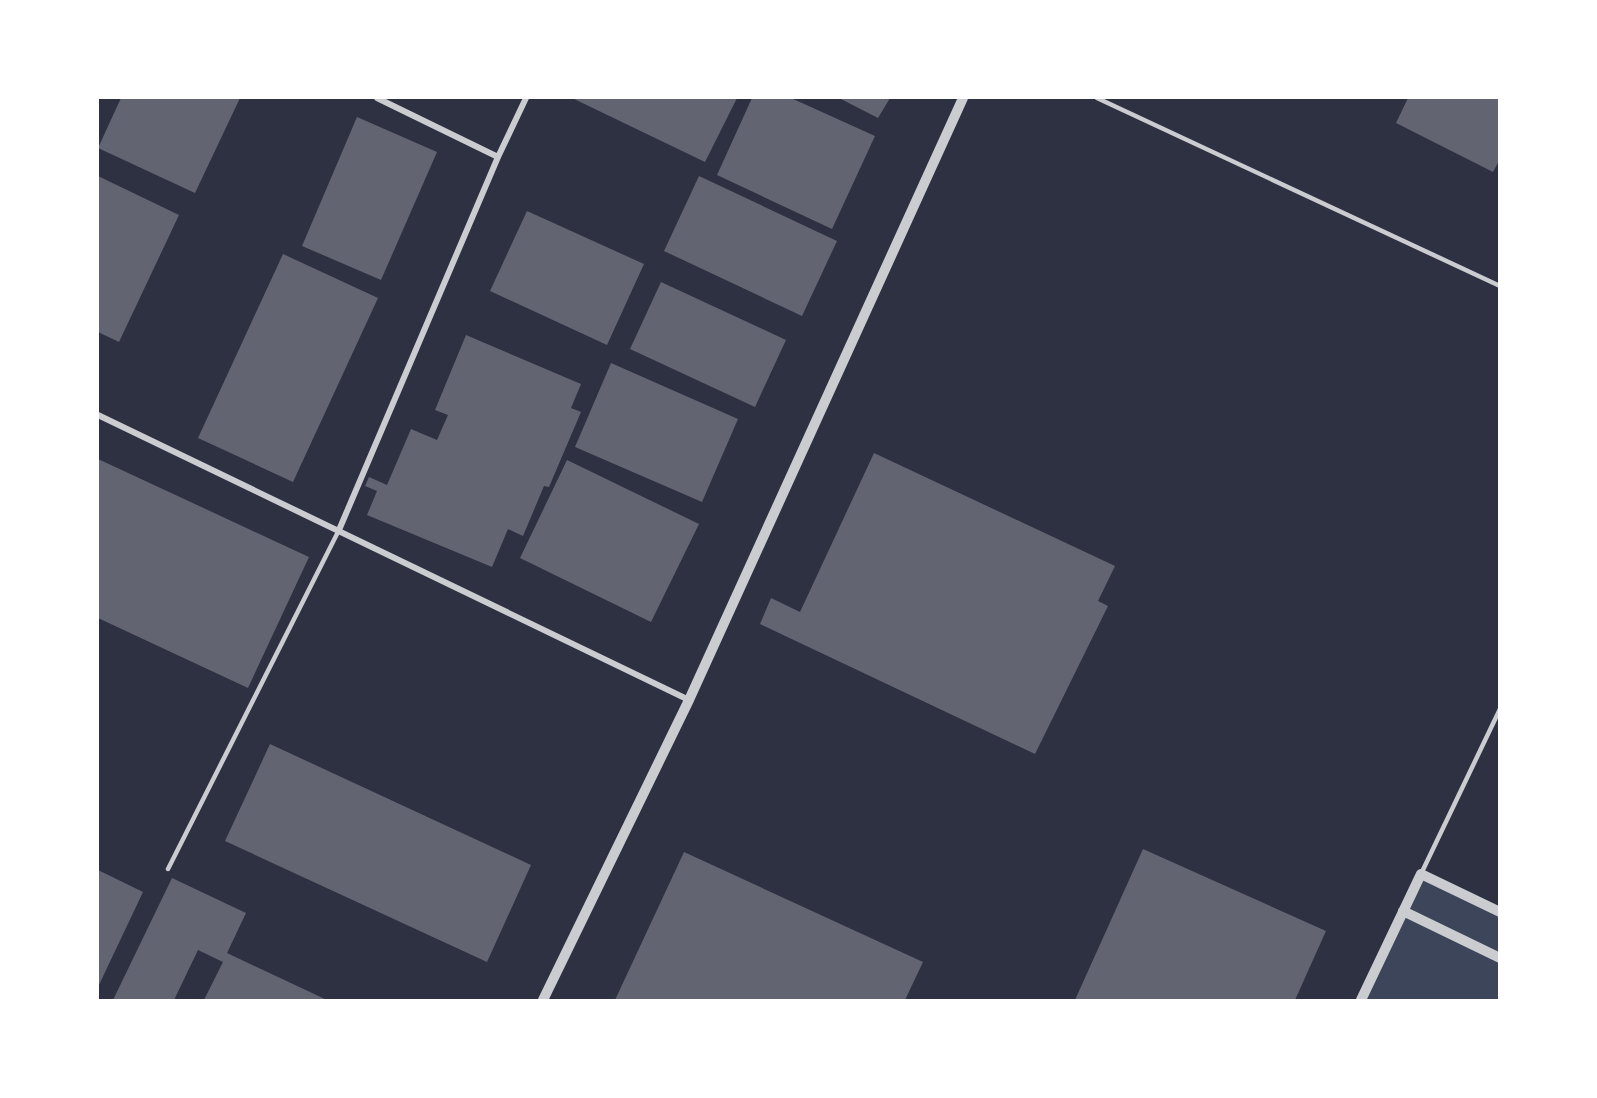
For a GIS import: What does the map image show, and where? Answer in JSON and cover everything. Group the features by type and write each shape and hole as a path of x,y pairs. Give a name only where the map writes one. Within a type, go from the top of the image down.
{"street":[{"path":"377,98 498,157"},
{"path":"339,530 498,157 526,98"},
{"path":"543,1000 689,700 963,98"},
{"path":"98,415 689,700"},
{"path":"1361,1000 1421,874 1500,912"},
{"path":"1403,912 1500,958"}],"lane":[{"path":"1097,98 1500,286"},
{"path":"168,869 339,530"},
{"path":"1421,874 1500,709"}],"shaded area":[{"path":"1421,874 1499,915 1499,1000 1361,1000"}],"building":[{"path":"121,98 240,98 195,193 98,148"},
{"path":"572,98 737,98 705,162"},
{"path":"752,98 791,98 875,136 832,229 717,175"},
{"path":"839,98 890,98 878,118"},
{"path":"1408,98 1500,98 1500,159 1493,172 1396,123"},
{"path":"357,117 437,152 381,280 302,246"},
{"path":"98,176 179,215 119,342 98,332"},
{"path":"699,176 837,241 802,316 664,251"},
{"path":"527,211 644,264 607,345 490,291"},
{"path":"283,254 378,298 293,482 198,438"},
{"path":"661,282 786,340 755,407 630,349"},
{"path":"466,335 581,384 571,408 581,412 549,487 544,486 523,536 508,529 492,567 367,515 377,491 365,486 369,477 387,485 411,429 437,440 448,415 435,410"},
{"path":"611,363 738,419 702,502 575,447"},
{"path":"874,453 1115,566 1098,601 1108,606 1035,754 760,624 771,598 800,612"},
{"path":"98,459 309,557 248,688 98,618"},
{"path":"567,460 699,524 651,622 520,558"},
{"path":"270,744 531,865 487,962 225,841"},
{"path":"1143,849 1326,931 1295,1000 1075,1000"},
{"path":"684,852 923,962 905,1000 615,1000"},
{"path":"98,870 143,892 98,987"},
{"path":"172,878 246,913 227,953 327,1000 204,1000 223,962 198,950 174,1000 113,1000"}]}
